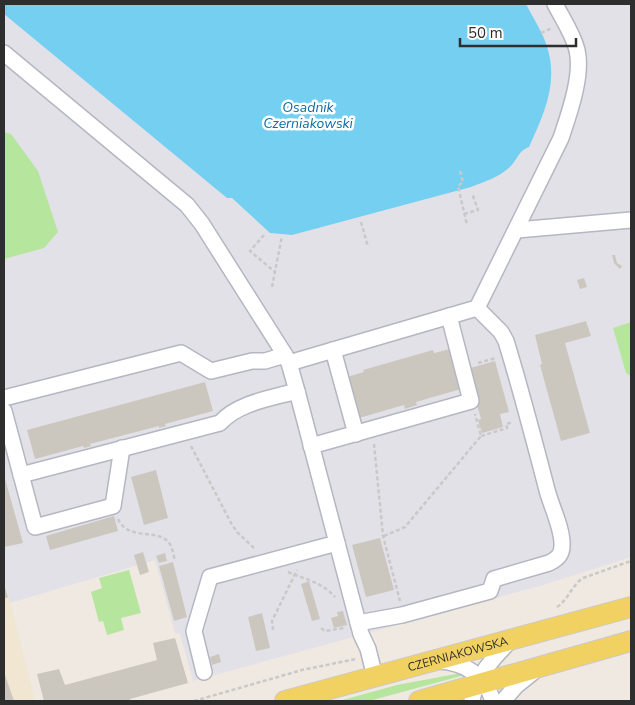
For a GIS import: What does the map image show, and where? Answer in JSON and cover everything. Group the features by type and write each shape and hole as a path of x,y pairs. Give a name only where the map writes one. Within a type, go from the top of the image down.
{"main road":[{"name":"CZERNIAKOWSKA","path":"285,701 631,606"},
{"path":"419,701 481,690 537,669 631,641"}],"street":[{"path":"4,398 181,354 211,371 252,360 287,359 333,350 477,308 561,138 575,88 579,64 577,49 555,4"},
{"path":"4,54 187,205 202,224 287,359 358,623 375,677"},
{"path":"516,230 631,220"},
{"path":"358,623 404,614 490,591 494,579 550,563 557,559 561,552 561,537 510,355 501,332 477,308"},
{"path":"311,446 471,401 449,316"},
{"path":"333,350 363,432"},
{"path":"21,475 220,423 238,408 297,391"},
{"path":"4,412 35,527 113,506 122,448"},
{"path":"204,672 194,631 210,577 337,543"},
{"path":"434,661 460,665 481,690 501,650 511,640"},
{"path":"503,701 516,686 537,669"}],"path":[{"path":"541,33 556,26"},
{"path":"460,171 463,182 458,186 467,225"},
{"path":"464,214 478,210 472,193"},
{"path":"361,222 368,247"},
{"path":"264,235 250,251 275,272"},
{"path":"272,287 282,236"},
{"path":"462,367 510,355"},
{"path":"471,401 481,436"},
{"path":"383,536 405,527 481,436 507,428 506,424 529,418"},
{"path":"188,431 192,450 237,532 268,562 295,575 310,579 330,591 340,602"},
{"path":"363,432 375,447 383,536 404,614"},
{"path":"113,506 121,526 128,532 165,539 171,546 175,562"},
{"path":"273,630 272,621 307,551"},
{"path":"556,608 583,578 631,561"},
{"path":"321,628 325,631 358,623"},
{"path":"194,701 302,670 370,657"}],"shaded area":[{"path":"4,4 631,4 631,557 543,585 193,681 180,634 175,633 155,560 10,603 4,581"},
{"path":"4,581 10,603 35,701 4,701"}],"green space":[{"path":"4,132 11,134 38,171 58,232 44,248 4,259"},
{"path":"631,322 631,376 626,373 613,328"},
{"path":"129,570 141,613 121,618 124,630 107,635 103,621 99,622 91,592 102,588 99,578"},
{"path":"463,674 461,676 369,701 339,701 397,685"}],"water":[{"name":"Osadnik Czerniakowski","path":"4,4 526,4 548,50 551,63 550,88 544,112 529,147 520,153 506,171 471,187 292,235 270,233 232,198 227,198 4,14"}],"building":[{"path":"612,255 615,255 617,263 622,266 620,269 614,263"},
{"path":"584,278 587,287 580,289 577,280"},
{"path":"586,321 591,336 565,343 590,433 561,441 540,365 542,364 535,335"},
{"path":"450,349 461,389 416,402 417,405 405,409 404,405 359,418 347,377 364,372 363,370 433,350 434,353"},
{"path":"495,361 509,412 500,414 503,427 482,433 478,420 481,419 467,369"},
{"path":"205,382 213,411 165,424 166,426 159,428 159,426 90,444 91,446 84,448 83,446 35,459 27,430"},
{"path":"156,470 168,518 144,525 131,477"},
{"path":"4,475 23,543 4,547"},
{"path":"114,516 118,531 50,550 46,536"},
{"path":"380,538 394,590 366,597 352,545"},
{"path":"143,552 149,572 140,575 134,555"},
{"path":"165,553 167,561 159,563 156,556"},
{"path":"173,562 187,617 174,621 159,566"},
{"path":"309,581 320,619 312,621 301,584"},
{"path":"4,584 8,597 4,599"},
{"path":"343,611 347,625 334,628 331,618 338,616 337,612"},
{"path":"262,613 270,648 256,651 248,617"},
{"path":"175,638 188,683 130,699 129,701 44,701 37,674 59,669 65,685 157,660 153,643"},
{"path":"219,654 221,662 212,665 210,657"},
{"path":"4,672 14,701 4,701"}]}
